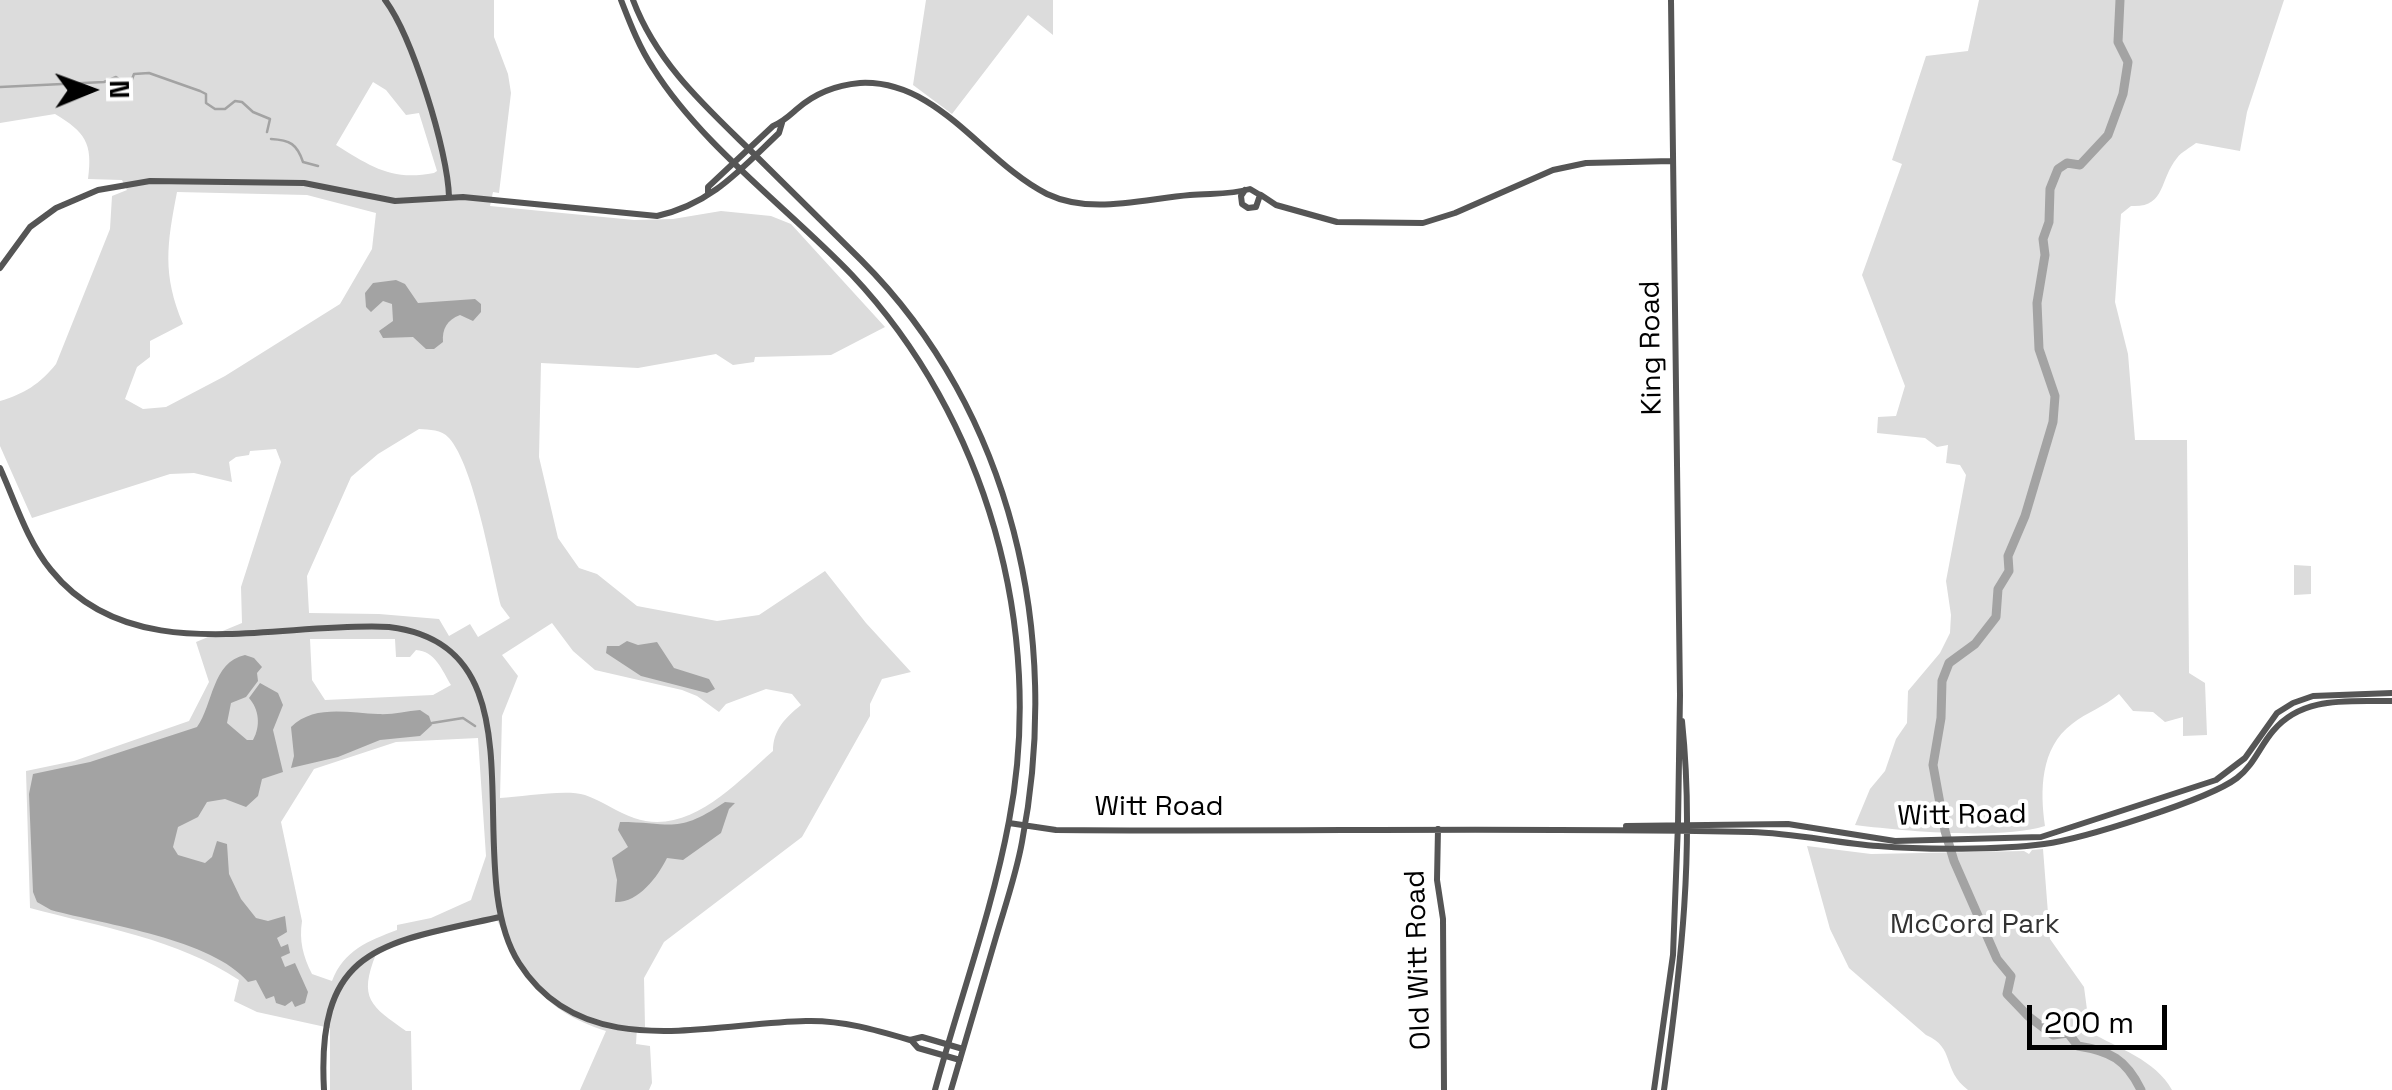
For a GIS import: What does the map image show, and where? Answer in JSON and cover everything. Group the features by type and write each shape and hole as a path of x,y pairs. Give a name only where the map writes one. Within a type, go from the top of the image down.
{"street":[{"path":"385,0 403,28 438,134 446,160 449,197"},
{"path":"621,0 653,69 692,119 853,276 895,327 944,404 971,461 992,523 1014,611 1019,734 1009,822 934,1090"},
{"path":"633,0 649,35 681,82 866,265 906,313 946,372 991,462 1010,518 1031,610 1036,659 1036,734 1025,826 1012,882 951,1090"},
{"name":"King Road","path":"1659,1090 1687,759 1680,695 1672,0"},
{"path":"0,268 40,218 88,194 131,182 304,182 395,200 449,197 658,216 680,211 708,194 708,188 778,133 782,123 803,104 830,89 852,84 888,85 922,98 1027,181 1051,196 1089,205 1253,189 1276,205 1337,222 1423,223 1455,214 1552,170 1586,163 1672,161"},
{"path":"1242,204 1245,190"},
{"path":"1256,207 1259,193"},
{"path":"1224,194 1248,208 1276,205"},
{"path":"853,276 866,265"},
{"path":"0,468 50,570 83,601 114,620 174,634 360,626 400,628 433,638 459,659 478,686 487,720 500,917 519,964 566,1009 614,1028 657,1031 838,1022 964,1049"},
{"name":"Witt Road","path":"1009,822 1056,830 1610,829 1788,824 1878,843 2057,842 2219,788 2255,760 2277,714 2303,699 2392,693"},
{"name":"Witt Road","path":"1985,844 2041,837 2216,780 2234,770 2289,714 2307,705 2392,701"},
{"path":"2141,806 2144,816"},
{"name":"Old Witt Road","path":"1438,828 1437,880 1444,920 1444,1090"},
{"path":"324,1090 325,1021 338,991 352,972 374,952 397,941 500,917"},
{"path":"910,1040 918,1048 960,1060"}],"green space":[{"path":"0,0 494,0 494,37 511,93 499,193 493,192 490,206 634,220 673,219 721,211 771,216 791,224 885,327 831,355 755,357 754,362 733,365 716,354 638,368 541,363 539,457 558,538 579,568 597,574 637,606 717,621 759,615 825,571 911,672 882,679 870,704 870,716 802,837 664,942 644,978 645,1027 637,1027 636,1044 650,1046 649,1090 580,1090 606,1031 584,1023 550,1002 527,975 497,920 400,942 376,954 368,992 376,1008 411,1031 412,1090 330,1090 330,1028 257,1012 234,1001 239,980 165,944 30,908 26,771 74,761 189,721 209,682 196,642 242,623 241,587 281,462 276,449 250,451 249,455 229,462 232,482 194,473 170,474 32,518 0,446 0,401 31,387 56,364 110,229 112,196 127,190 122,180 88,179 85,140 55,114 0,123","holes":["373,82 386,90 406,115 419,113 437,171 419,175 394,173 371,166 336,145","177,192 307,195 376,213 372,249 340,304 225,376 166,407 143,409 125,399 137,367 150,357 150,341 183,324 169,274","419,429 446,435 466,470 501,606 510,618 478,637 470,624 449,636 439,619 309,613 307,576 351,477 378,454","552,623 573,651 595,670 682,690 719,712 726,704 766,689 792,694 801,705 781,725 773,751 727,791 692,814 654,822 634,818 577,793 500,798 502,716 518,676 502,655","310,639 395,639 396,657 410,657 416,650 423,651 437,662 451,685 433,695 325,700 312,680","478,738 486,856 471,900 431,918 397,925 397,930 350,954 332,981 312,974 304,955 302,921 281,822 314,769 396,742"]},
{"path":"926,0 1053,0 1053,35 1028,15 952,114 913,85"},
{"path":"1979,0 2284,0 2247,112 2240,151 2196,143 2171,166 2156,197 2121,214 2115,302 2128,354 2135,440 2187,440 2189,673 2205,683 2207,735 2183,736 2183,717 2165,722 2153,712 2133,711 2119,694 2072,724 2054,745 2043,785 2045,826 1978,833 1855,825 1907,723 1908,691 1940,653 1950,633 1946,581 1966,475 1960,465 1946,463 1948,445 1937,447 1925,438 1877,433 1878,417 1896,416 1905,386 1862,275 1902,164 1892,160 1926,56 1968,51"},
{"path":"2294,565 2311,566 2311,594 2294,595"},
{"name":"McCord Park","path":"1807,846 1871,854 2029,854 2043,849 2050,939 2084,987 2090,1032 2146,1063 2172,1090 1968,1090 1954,1074 1941,1046 1849,968 1830,929"}],"shaded area":[{"path":"396,280 405,284 418,303 475,299 481,304 481,312 473,321 460,315 449,322 443,342 434,349 426,349 413,337 383,338 379,331 393,321 392,304 383,301 371,312 366,307 365,293 373,283"},
{"path":"627,641 638,645 657,642 674,668 709,679 715,689 707,693 641,676 606,653 607,646"},
{"path":"245,655 262,667 257,673 258,681 246,697 231,703 227,723 247,740 253,740 258,718 249,698 260,683 278,693 283,705 273,730 283,772 262,779 258,796 246,807 225,799 207,802 198,817 178,827 173,847 178,855 205,863 212,857 217,841 227,844 229,874 256,918 268,921 285,916 287,932 277,938 281,947 288,944 290,953 281,957 285,967 295,963 308,992 305,1003 295,1007 292,1001 285,1006 276,1003 274,996 266,999 256,980 248,982 210,955 157,936 51,910 37,902 33,892 29,794 33,774 90,762 197,727 226,666"},
{"path":"420,710 429,716 432,725 420,736 380,740 338,757 291,768 291,727 310,715"},
{"path":"725,802 735,803 721,833 683,860 667,858 639,894 615,902 617,880 612,858 628,847 618,830 620,822 684,823"}],"waterway":[{"path":"2120,0 2118,42 2128,62 2123,94 2108,135 2080,165 2067,163 2058,169 2050,189 2037,303 2039,349 2055,396 2053,422 2025,516 2008,556 2009,571 1998,589 1996,617 1975,644 1949,663 1942,681 1933,765 1954,861 1997,959 2011,976 2007,994 2053,1035 2068,1033 2078,1046 2116,1058 2141,1090"},
{"path":"0,87 104,82 116,77 129,87 134,74 149,73 206,94 206,103 215,109 242,102 270,119 267,132"},
{"path":"271,139 292,144 303,162 318,166"},
{"path":"432,723 463,718 475,726"}]}
